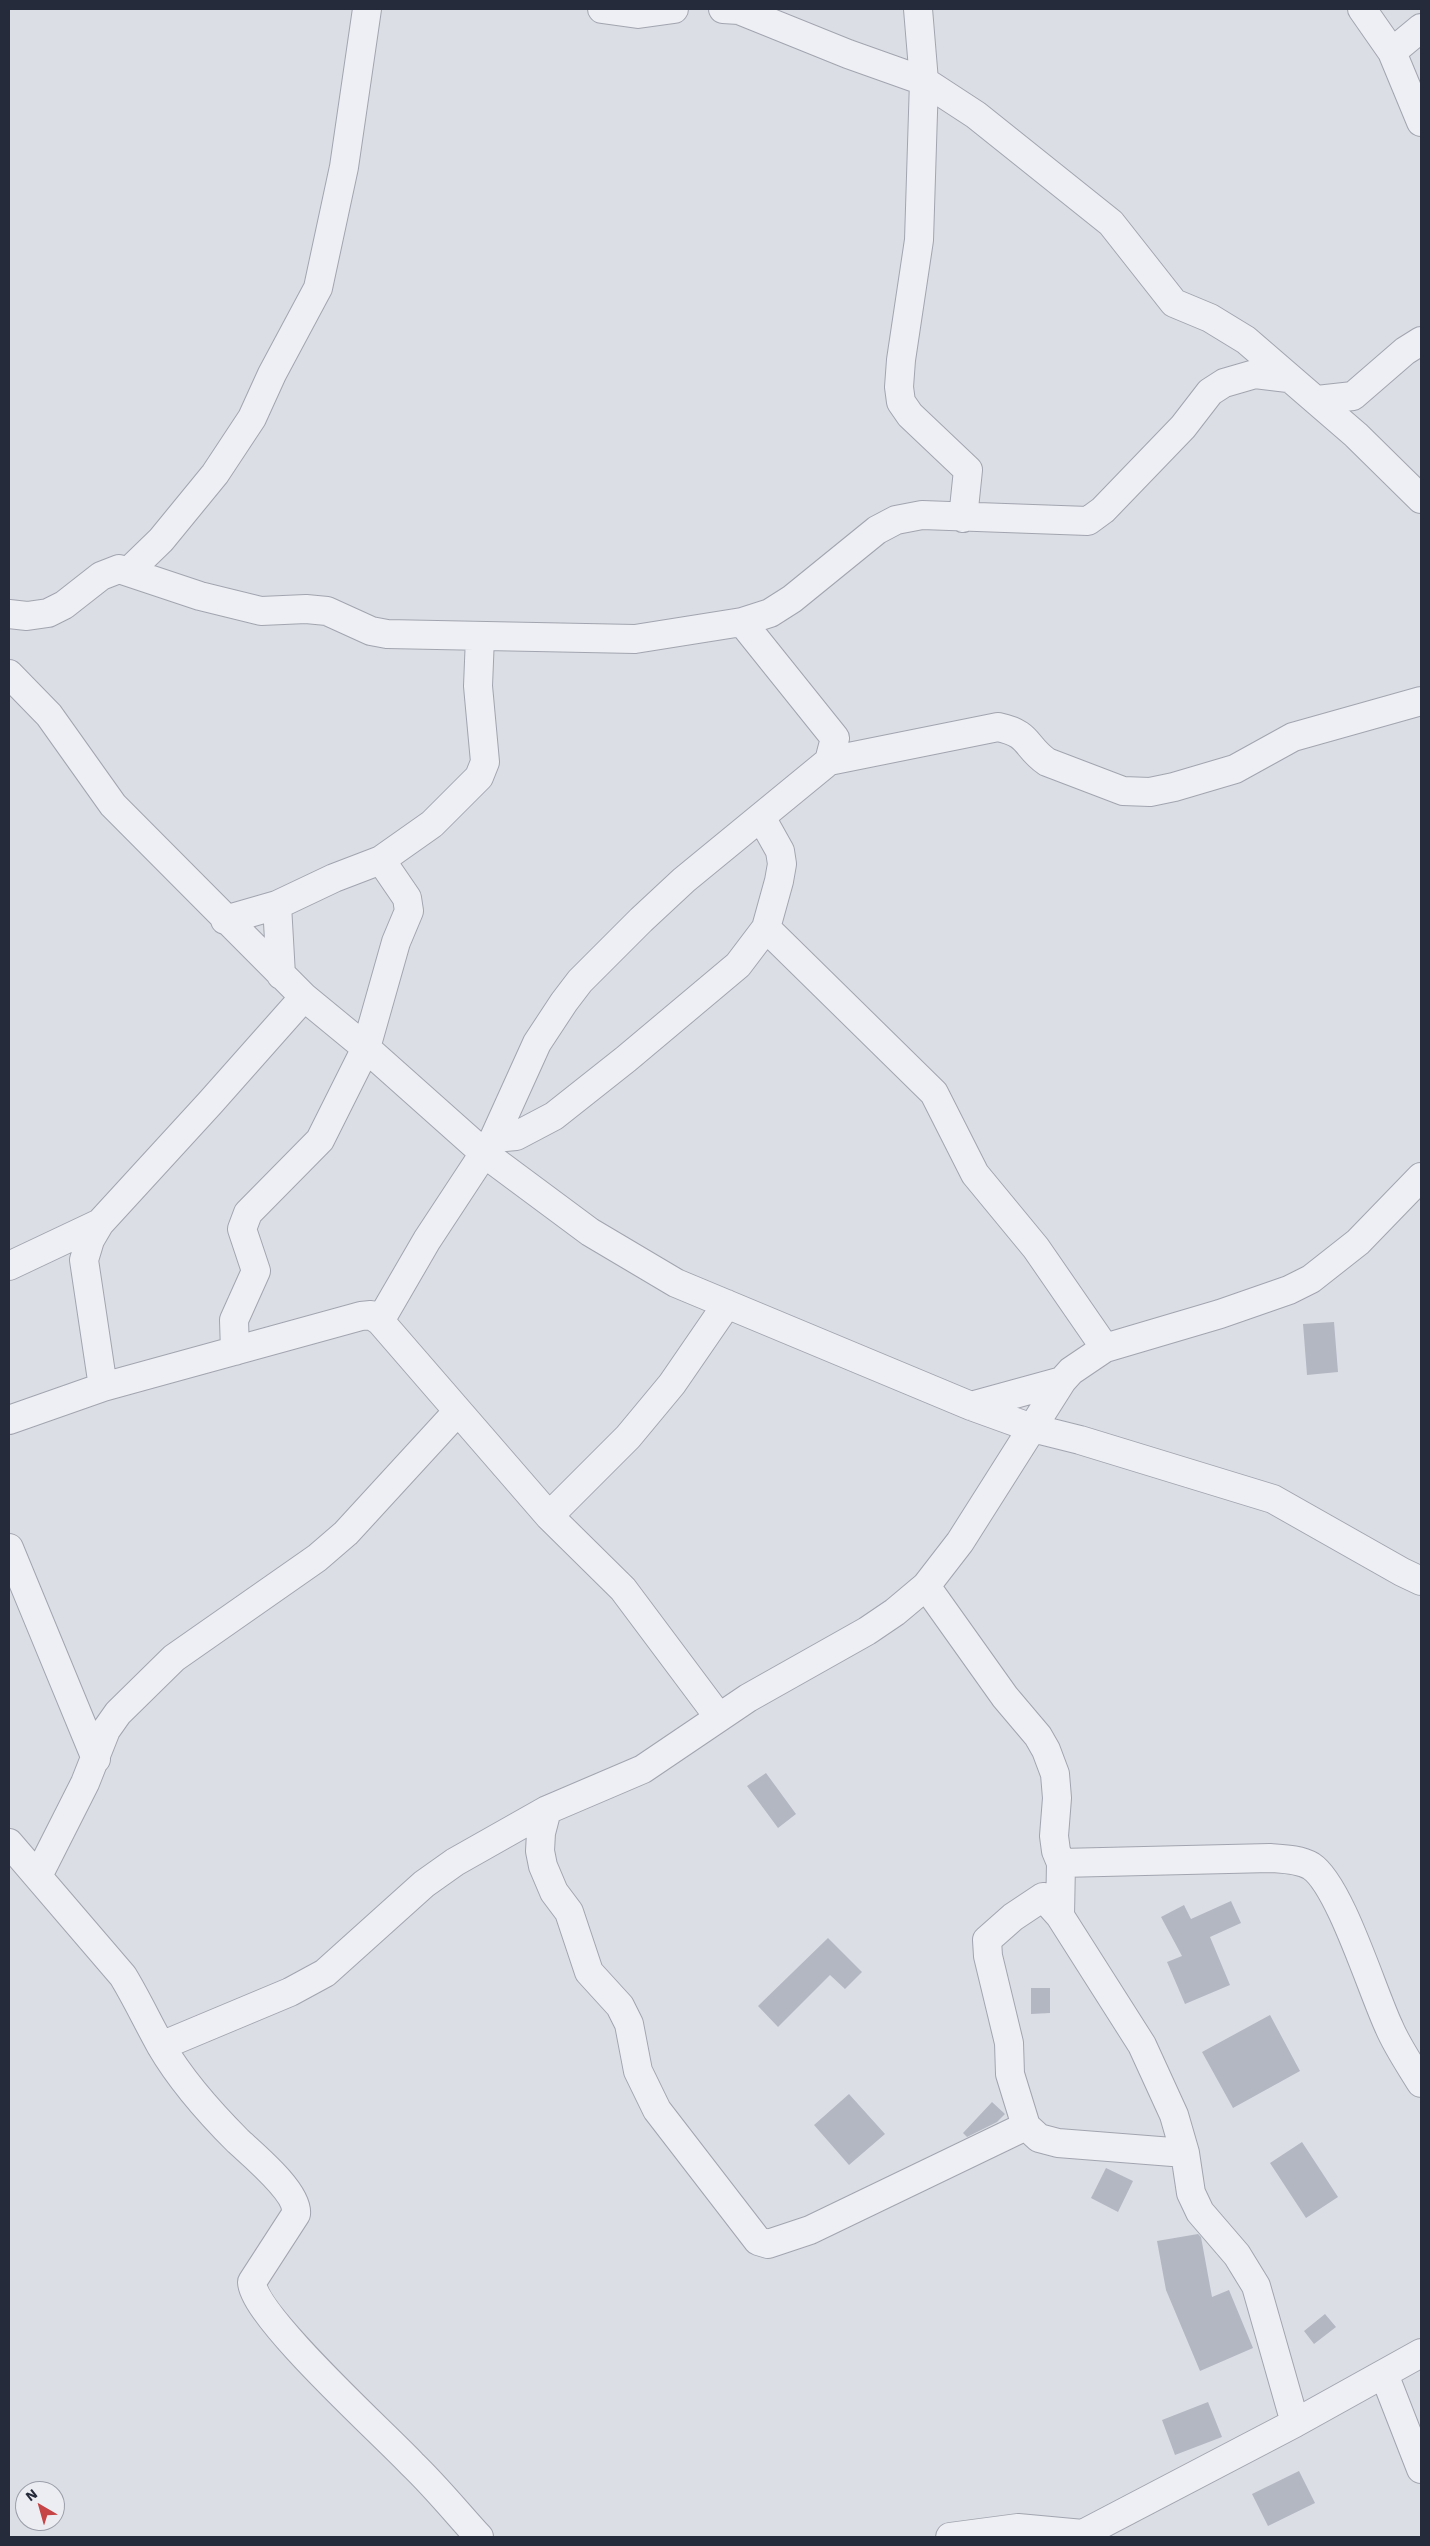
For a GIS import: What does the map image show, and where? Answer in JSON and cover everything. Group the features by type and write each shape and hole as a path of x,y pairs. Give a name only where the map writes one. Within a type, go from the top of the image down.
{"street":[{"path":"128,571 161,540 216,474 252,418 272,374 318,288 344,167 367,9"},
{"path":"602,9 638,14 674,9"},
{"path":"723,9 739,10 848,54 924,81 976,115 1111,223 1174,303 1229,328 1246,340 1356,435 1421,499"},
{"path":"918,9 924,81 919,240 901,360 899,387 902,402 910,415 968,470 963,518"},
{"path":"1362,9 1392,52 1421,122"},
{"path":"1392,52 1421,28"},
{"path":"1316,400 1353,396 1405,351 1421,341"},
{"path":"9,614 27,616 48,613 64,605 110,571 119,569 200,596 261,611 306,609 327,611 371,631 387,634 480,637 540,635 635,639 742,622 770,613 792,599 877,530 896,520 922,516 1088,521 1103,510 1176,434 1210,392 1224,383 1255,374 1288,378"},
{"path":"1353,396 1356,435"},
{"path":"742,622 835,738 829,761"},
{"path":"226,920 277,905 334,878 381,860 432,824 455,803 483,770 485,751 478,686 480,637"},
{"path":"9,674 50,716 113,806 281,975 366,1048 490,1146 590,1232 657,1273 971,1406 1032,1428 1080,1440 1273,1499 1421,1581"},
{"path":"380,1320 427,1240 490,1146 537,1043 580,981 684,880 829,761 998,728 1017,732 1039,757 1047,762 1123,791 1150,792 1174,788 1236,769 1293,737 1421,701"},
{"path":"490,1146 516,1136 561,1110 738,965 766,928 782,864 780,850 761,817"},
{"path":"235,1351 234,1320 256,1271 242,1229 248,1213 320,1140 366,1048 396,942 410,912 407,898 381,860"},
{"path":"277,905 281,975"},
{"path":"766,928 934,1093 975,1174 1036,1248 1105,1348"},
{"path":"103,1387 84,1260 90,1240 100,1223 210,1103 304,996"},
{"path":"161,2046 272,1999 325,1973 424,1884 455,1862 547,1810 643,1769 718,1716 837,1646 867,1632 926,1586 960,1542 1062,1381 1071,1371 1105,1348 1220,1314 1290,1290 1311,1278 1358,1242 1421,1177"},
{"path":"9,1266 100,1223"},
{"path":"549,1516 628,1437 672,1384 727,1304"},
{"path":"9,1420 103,1387 361,1316 371,1315 380,1320 549,1516 623,1589 718,1716"},
{"path":"971,1406 1062,1381"},
{"path":"38,1876 96,1759 110,1725 142,1688 174,1658 317,1558 346,1533 458,1411"},
{"path":"9,1548 96,1759"},
{"path":"926,1586 1005,1697 1038,1736 1046,1750 1055,1774 1057,1798 1054,1836 1060,1863 1060,1916"},
{"path":"547,1810 541,1833 540,1851 543,1866 554,1892 569,1912 589,1972 620,2006 629,2024 638,2070 657,2110 758,2241 768,2244 810,2230 1026,2126"},
{"path":"9,1843 123,1976 161,2046 184,2081 212,2116 278,2180 295,2203 296,2214 252,2282 252,2289 261,2303 299,2351 414,2465 479,2537"},
{"path":"1060,1863 1270,1858 1299,1861 1310,1866 1324,1878 1341,1911 1389,2028 1421,2083"},
{"path":"1185,2153 1058,2143 1039,2138 1026,2126 1010,2074 1009,2042 988,1956 987,1940 1013,1917 1043,1897 1060,1916 1142,2045 1174,2116 1185,2153 1191,2193 1200,2212 1237,2255 1256,2286 1265,2311 1295,2423"},
{"path":"950,2537 1018,2528 1080,2536 1116,2528 1295,2423 1421,2353"},
{"path":"1384,2374 1421,2469"}],"building":[{"path":"1334,1322 1338,1372 1307,1375 1303,1324"},
{"path":"766,1773 796,1814 778,1828 747,1786"},
{"path":"1231,1901 1241,1923 1210,1937 1230,1985 1185,2004 1167,1962 1182,1956 1161,1917 1184,1905 1191,1919"},
{"path":"828,1938 862,1972 845,1989 830,1975 778,2027 758,2006"},
{"path":"1031,1988 1050,1988 1050,2013 1031,2014"},
{"path":"1270,2015 1300,2071 1233,2108 1202,2052"},
{"path":"849,2094 885,2134 849,2165 814,2125"},
{"path":"992,2102 1005,2114 997,2122 967,2137 963,2133"},
{"path":"1302,2142 1338,2197 1306,2218 1270,2163"},
{"path":"1106,2168 1133,2181 1118,2212 1091,2198"},
{"path":"1198,2234 1201,2237 1212,2297 1229,2290 1253,2348 1200,2371 1166,2290 1157,2241"},
{"path":"1325,2314 1336,2327 1314,2344 1304,2331"},
{"path":"1208,2402 1222,2437 1175,2455 1162,2420"},
{"path":"1299,2471 1315,2503 1268,2526 1252,2494"}]}
